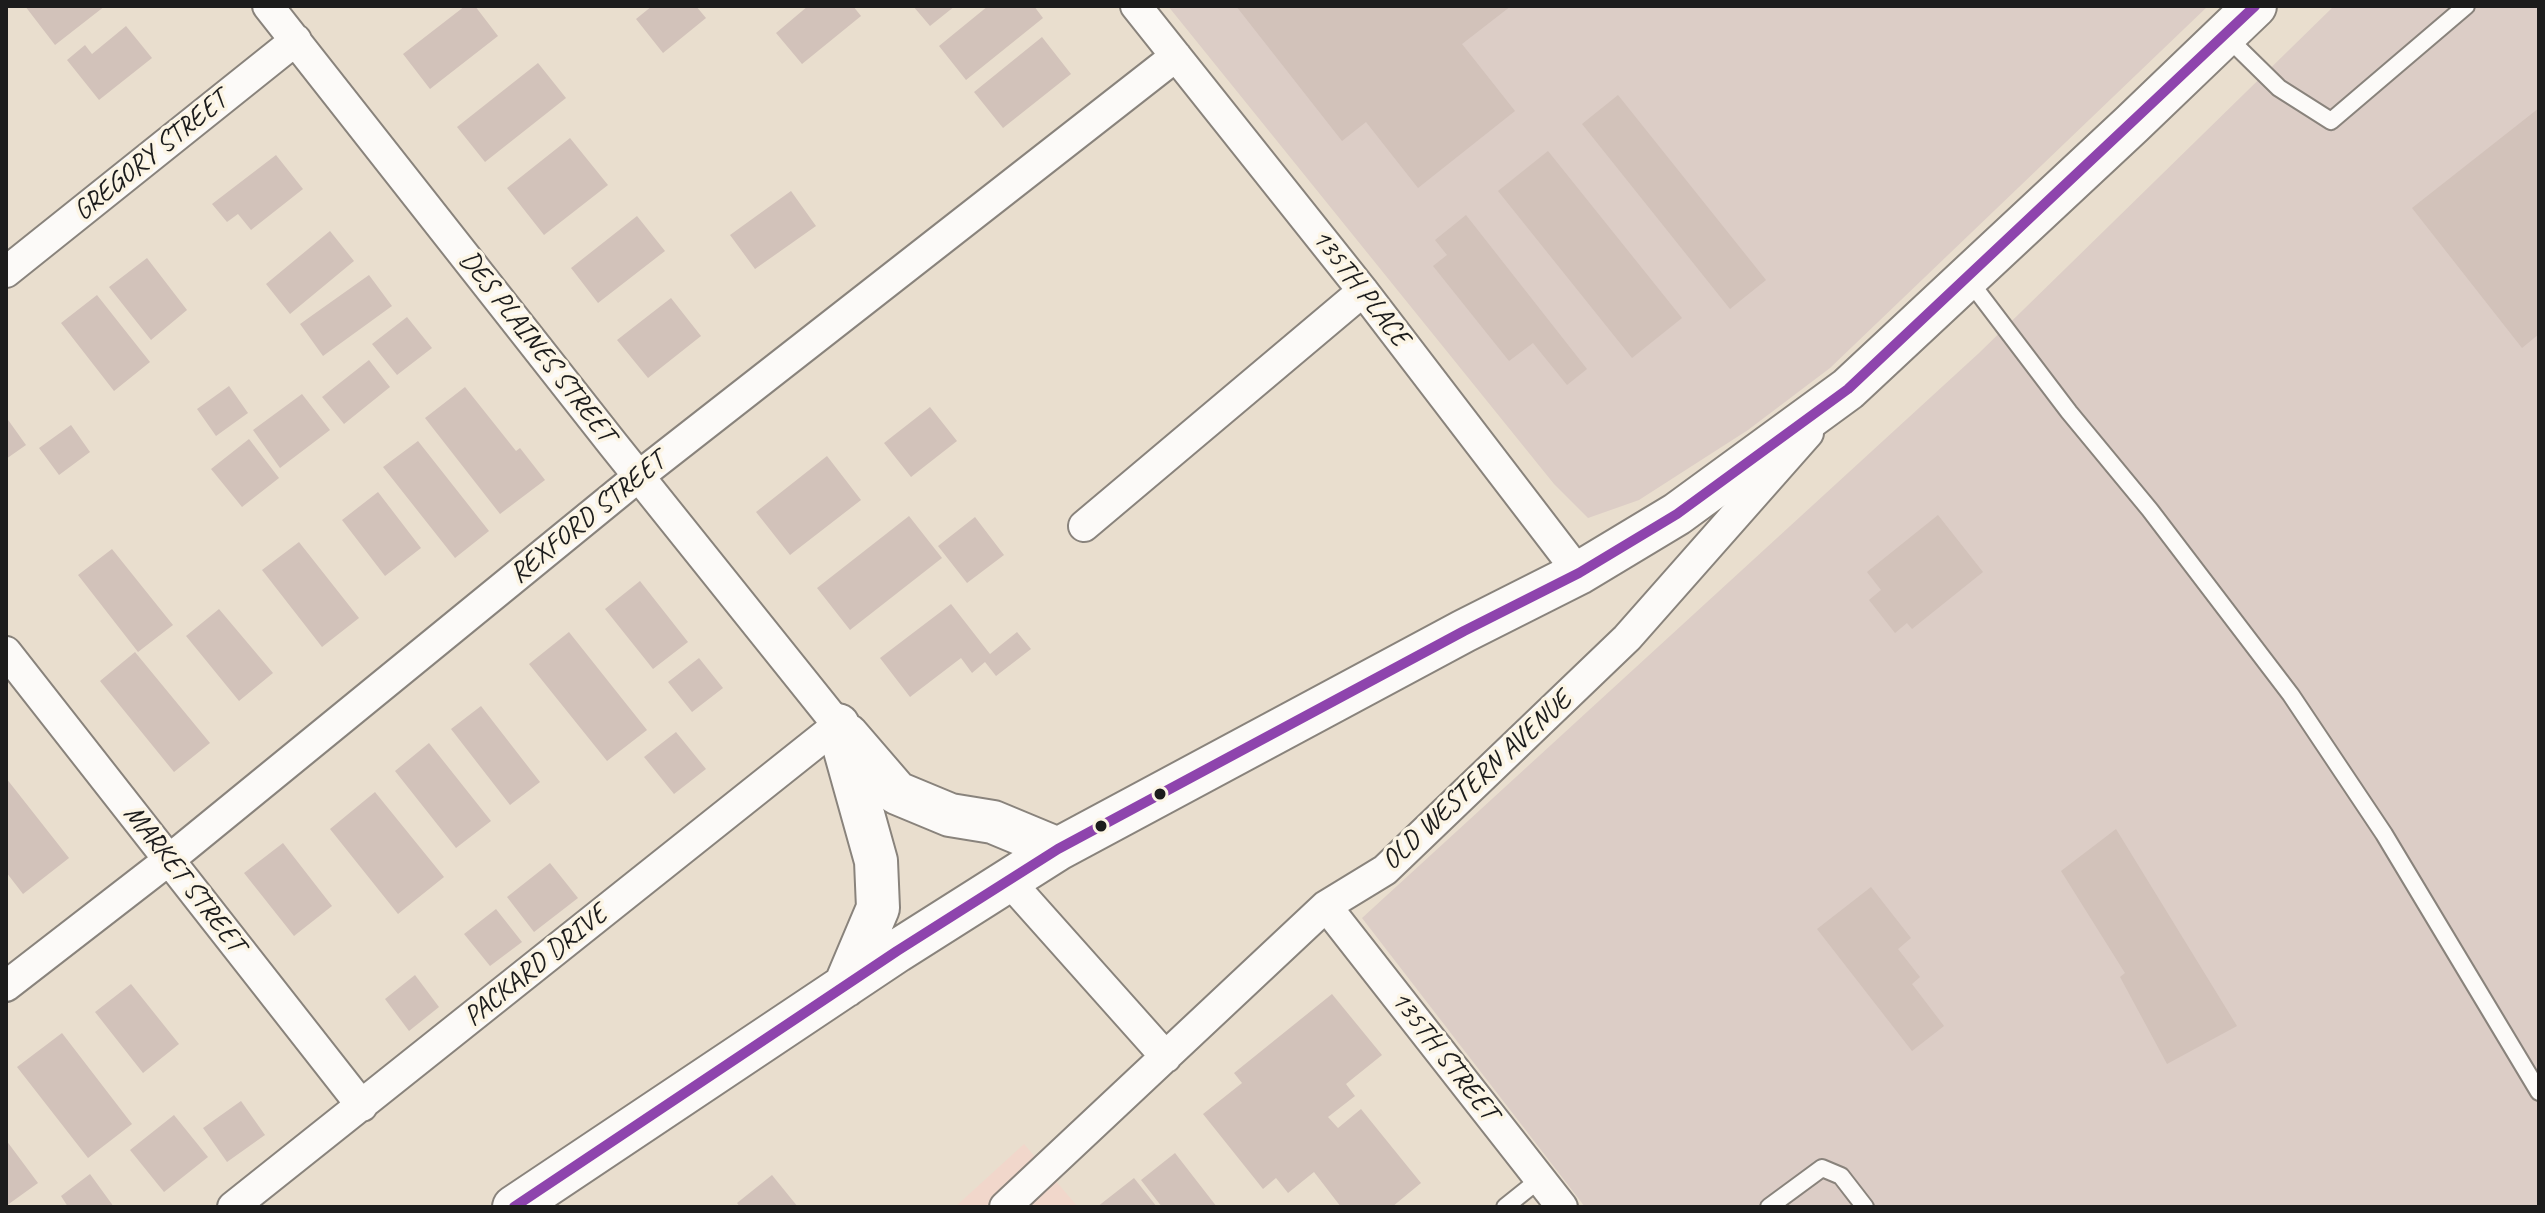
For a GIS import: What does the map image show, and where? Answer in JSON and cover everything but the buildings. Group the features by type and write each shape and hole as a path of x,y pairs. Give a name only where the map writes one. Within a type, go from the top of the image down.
{"main road":[{"path":"514,1207 845,986 1058,849 1464,631 1579,573 1677,514 1848,389 2255,6"},
{"path":"838,725 897,793 950,815 993,822 1058,849"},
{"path":"838,725 876,861 878,908 845,986"}],"street":[{"name":"DES PLAINES STREET","path":"268,6 838,725"},
{"name":"135TH PLACE","path":"1136,6 1363,291 1579,573"},
{"name":"GREGORY STREET","path":"6,272 296,40"},
{"name":"REXFORD STREET","path":"6,986 170,859 639,476 1176,56"},
{"path":"1084,526 1363,291"},
{"name":"OLD WESTERN AVENUE","path":"1005,1207 1326,906 1385,870 1627,638 1848,389"},
{"name":"MARKET STREET","path":"6,652 362,1106"},
{"name":"PACKARD DRIVE","path":"233,1207 838,725"},
{"path":"1009,881 1166,1057"},
{"name":"135TH STREET","path":"1326,906 1562,1207"}],"lane":[{"path":"2225,35 2279,88 2331,121 2466,6"},
{"path":"1967,278 2291,695 2384,834 2539,1092"},
{"path":"1769,1207 1822,1168 1841,1176 1865,1207"},
{"path":"1505,1207 1540,1179"}],"shaded area":[{"path":"1168,6 2208,6 1830,368 1748,430 1639,500 1588,518 1554,484"},
{"path":"2334,6 2539,6 2539,1207 1585,1207 1362,918 1979,353"},
{"path":"1024,1144 1078,1207 955,1207"}],"transit line":[{"path":"514,1207 897,951 1058,849 1464,631 1579,573 1677,514 1848,389 2255,6"}]}
